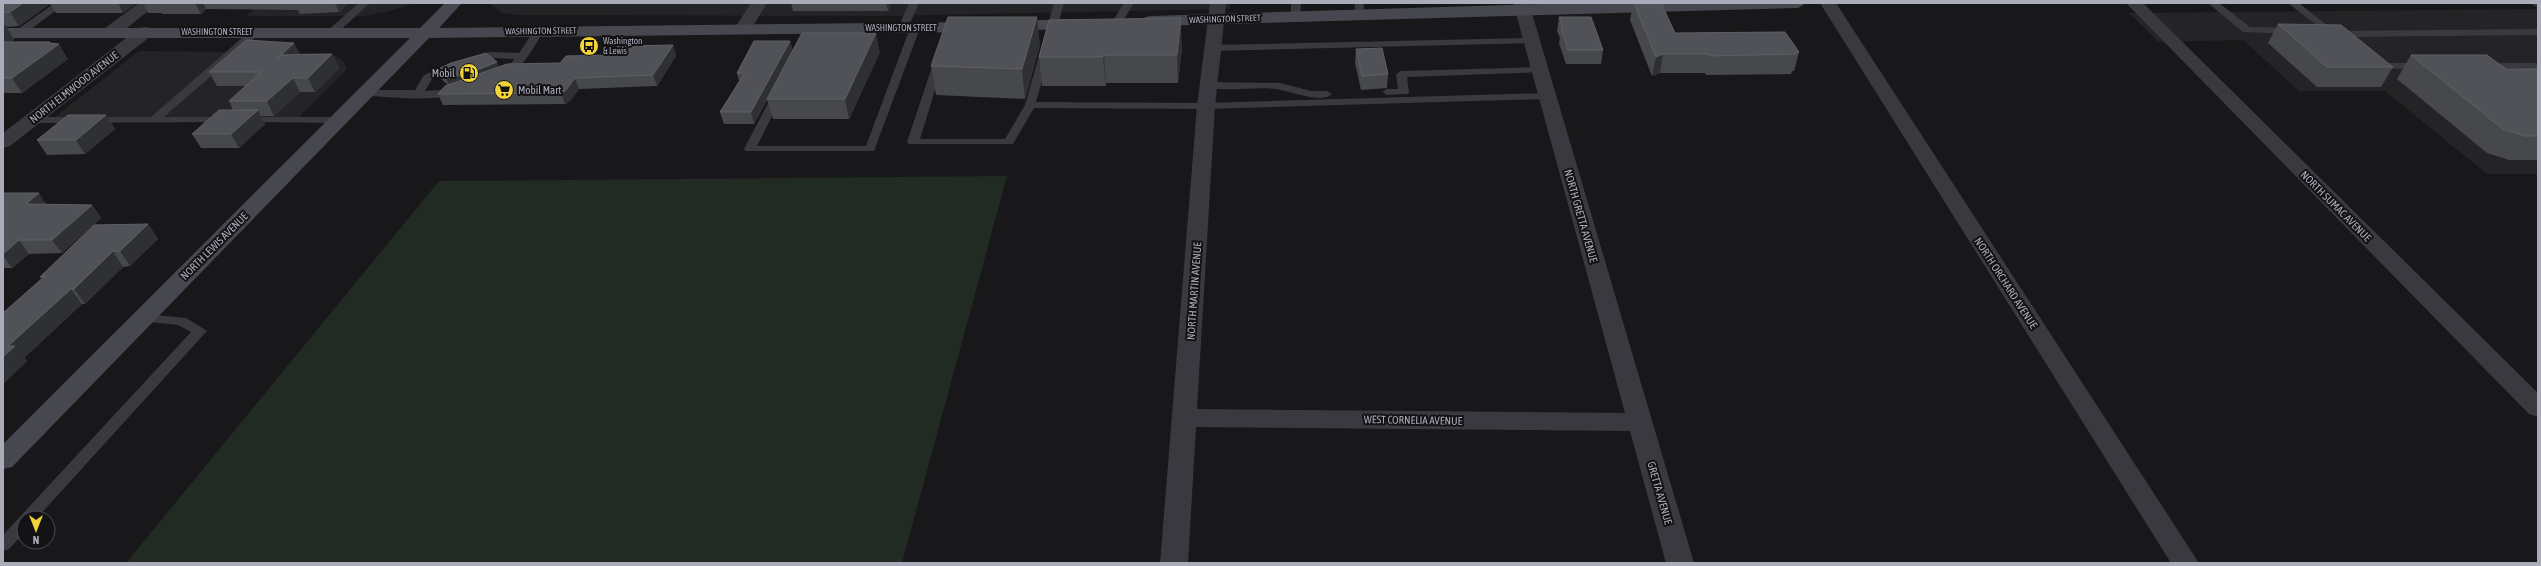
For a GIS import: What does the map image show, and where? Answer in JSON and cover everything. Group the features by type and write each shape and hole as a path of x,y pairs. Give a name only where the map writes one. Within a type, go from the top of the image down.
{"main road":[{"name":"NORTH LEWIS AVENUE","path":"3,460 454,3"},
{"name":"WASHINGTON STREET","path":"11,33 425,33 744,29 809,35 909,28 948,34 1054,24 1104,23 1218,11 1798,3"}],"street":[{"path":"111,32 150,3"},
{"path":"744,29 759,3"},
{"name":"NORTH ORCHARD AVENUE","path":"1828,3 2185,563"},
{"name":"NORTH SUMAC AVENUE","path":"2134,3 2538,408"},
{"name":"NORTH GRETTA AVENUE","path":"1522,6 1640,422"},
{"name":"NORTH MARTIN AVENUE","path":"1174,563 1211,48 1218,11"},
{"name":"NORTH ELMWOOD AVENUE","path":"3,142 145,32"},
{"name":"WEST CORNELIA AVENUE","path":"1185,418 1640,422"},
{"name":"GRETTA AVENUE","path":"1640,422 1680,563"}],"lane":[{"path":"11,33 61,3"},
{"path":"331,33 365,3"},
{"path":"783,85 750,149 870,149 909,28 914,3"},
{"path":"942,55 913,142 1009,142 1030,105 1048,38 1060,3"},
{"path":"1104,23 1129,3"},
{"path":"2213,3 2247,30 2309,31 2330,33 2538,32"},
{"path":"2293,3 2343,44"},
{"path":"491,78 511,70 539,31"},
{"path":"154,120 254,33"},
{"path":"1211,48 1531,41"},
{"path":"418,94 428,77 461,64 489,55 522,56"},
{"path":"2366,62 2371,66 2435,66"},
{"path":"2474,66 2538,66"},
{"path":"1208,96 1280,86 1311,94 1404,92 1401,74 1540,70"},
{"path":"365,93 442,94 463,89"},
{"path":"1030,105 1208,96 1547,96"},
{"path":"31,120 339,120"},
{"path":"35,510 200,331 181,321 144,318"},
{"path":"3,545 16,531"}],"shaded area":[{"path":"261,3 414,3 390,11 364,16 246,16"},
{"path":"489,3 1230,3 1230,9 878,16 517,15 502,13"},
{"path":"2538,9 2538,174 2487,174 2385,91 2299,91 2243,40 2158,42 2129,13"},
{"path":"139,51 325,53 336,56 344,62 347,69 297,119 51,120"},
{"path":"1007,176 902,563 126,563 439,181"}],"building":[{"path":"3,3 23,3 10,12 3,12"},
{"path":"1634,3 1661,3 1675,33 1785,32 1799,52 1795,52 1796,54 1710,56 1709,54 1663,54 1656,57"},
{"path":"948,17 1037,17 1022,69 931,66"},
{"path":"1559,17 1591,17 1603,50 1568,50 1561,29 1563,29"},
{"path":"1181,18 1177,55 1039,57 1049,20"},
{"path":"2278,24 2341,25 2393,67 2327,67"},
{"path":"802,33 876,33 845,99 767,99"},
{"path":"246,40 294,43 281,55 332,54 308,78 293,78 267,101 229,101 261,72 209,72"},
{"path":"754,41 790,41 751,112 720,112 745,73 737,73"},
{"path":"3,42 50,42 49,43 59,44 12,78 3,78"},
{"path":"673,45 653,75 575,78 566,90 561,93 438,94 445,86 507,64 560,63 566,56 612,55 618,46"},
{"path":"1382,48 1388,74 1362,76 1356,49"},
{"path":"486,53 497,62 470,73 446,79 436,70 451,63"},
{"path":"2411,55 2487,55 2506,69 2538,69 2538,136 2525,136 2503,129"},
{"path":"219,110 258,110 231,134 192,134"},
{"path":"68,115 106,115 76,140 37,140"},
{"path":"3,193 39,193 26,204 92,205 52,240 19,240 3,254"},
{"path":"148,224 120,251 113,251 74,289 71,289 8,346 15,346 3,357 3,313 45,276 40,277 94,225"}],"place":[{"name":"Washington & Lewis","path":"589,46"},
{"name":"Mobil","path":"469,73"},
{"name":"Mobil Mart","path":"504,90"}]}
